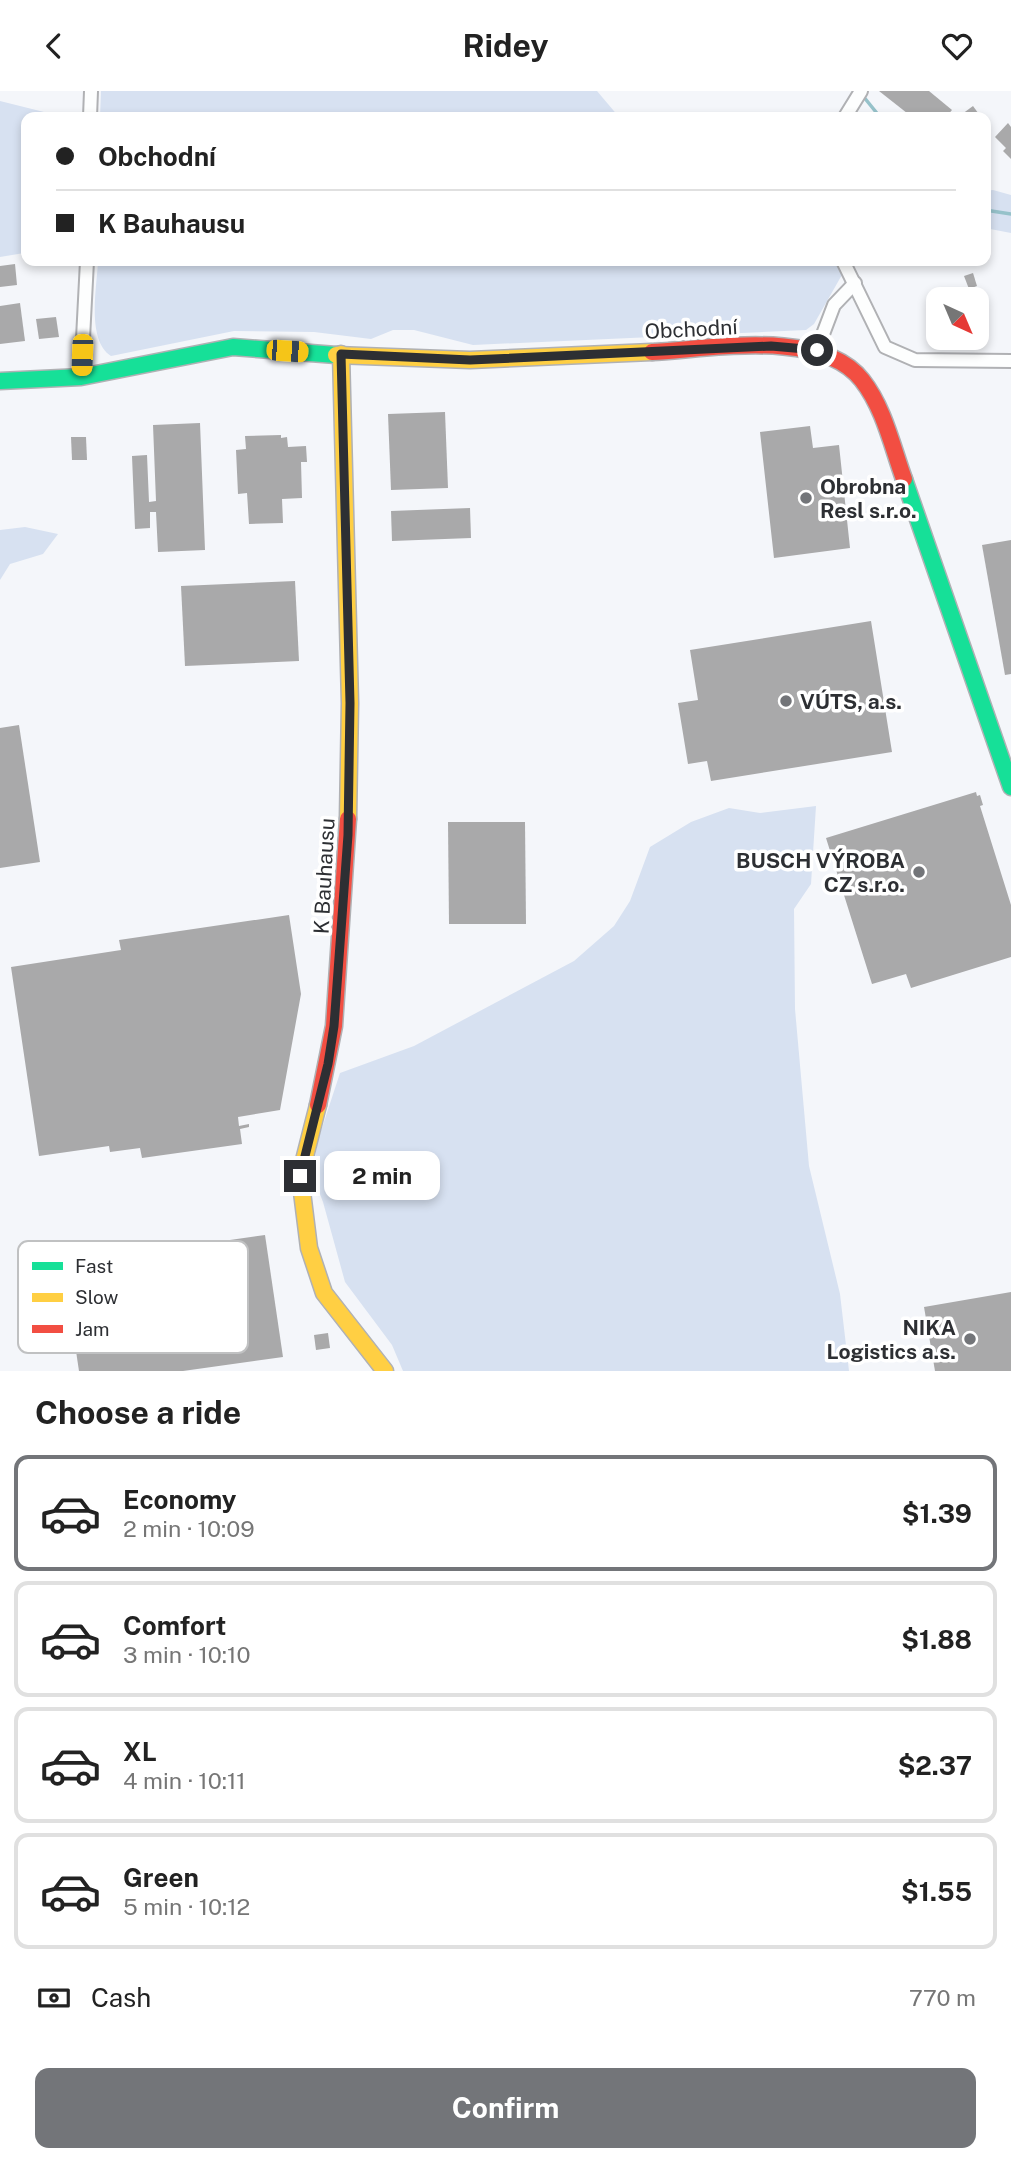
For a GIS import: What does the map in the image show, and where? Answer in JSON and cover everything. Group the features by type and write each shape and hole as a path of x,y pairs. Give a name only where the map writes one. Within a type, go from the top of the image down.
{"street":[{"path":"90,112 91,91"},
{"path":"848,112 860,94"},
{"path":"81,377 87,266"},
{"path":"846,266 885,347 915,360 1011,361"},
{"path":"817,350 834,305 855,283"},
{"name":"Obchodní","path":"0,381 81,377 233,347 470,360 771,346 817,350 837,359 856,373 865,383 880,411 1011,787"},
{"name":"K Bauhausu","path":"341,354 350,689 348,835 340,968 332,1039 300,1176 309,1248 324,1293 385,1371"}],"shaded area":[{"path":"101,91 597,91 615,112 100,112"},
{"path":"0,101 44,112 21,112 21,254 0,257"},
{"path":"991,190 1011,195 1011,233 991,229"},
{"path":"98,266 841,266 843,273 814,324 806,330 473,345 414,330 393,330 371,339 314,332 234,331 111,356 98,338 95,298"},
{"path":"25,527 58,534 43,554 10,564 0,580 0,530"},
{"path":"816,806 811,884 794,909 795,1009 809,1166 840,1294 849,1371 403,1371 392,1345 345,1282 323,1202 312,1173 318,1140 340,1073 414,1046 574,961 614,926 630,901 650,847 691,822 729,808 760,813"}],"building":[{"path":"879,91 929,91 952,110 950,112 906,112"},
{"path":"973,106 977,112 965,112"},
{"path":"1008,123 1011,127 1011,159 1003,151 1006,148 995,137"},
{"path":"15,264 17,285 0,287 0,266"},
{"path":"973,273 977,286 968,287 964,276"},
{"path":"20,303 25,341 0,344 0,306"},
{"path":"56,317 59,337 39,339 36,319"},
{"path":"445,412 448,488 391,490 388,414"},
{"path":"200,423 205,550 158,552 156,512 150,512 150,528 135,529 132,456 147,455 149,502 156,501 153,425"},
{"name":"Obrobna Resl s.r.o.","path":"810,426 813,448 839,445 850,548 774,558 760,432"},
{"path":"281,435 281,438 287,437 288,447 306,446 307,462 301,462 302,498 282,499 283,523 249,524 247,493 238,494 236,450 246,449 245,436"},
{"path":"71,437 86,437 87,460 72,460"},
{"path":"470,508 471,538 392,541 391,511"},
{"path":"1011,540 1011,674 1005,675 982,545"},
{"path":"295,581 299,661 185,666 181,586"},
{"name":"VÚTS, a.s.","path":"871,621 892,752 711,781 707,761 688,764 678,703 698,700 690,650"},
{"path":"19,725 40,862 0,868 0,728"},
{"name":"BUSCH VÝROBA CZ s.r.o.","path":"976,792 977,796 980,795 983,805 980,806 1011,905 1011,957 911,988 906,974 872,984 826,838"},
{"path":"448,822 525,822 526,924 449,924"},
{"path":"289,915 301,994 280,1110 238,1117 239,1126 249,1124 249,1127 240,1129 242,1144 142,1158 140,1148 110,1152 109,1146 39,1156 11,967 121,950 119,940"},
{"path":"265,1235 283,1357 183,1371 79,1371 76,1353 248,1353 248,1241 223,1241"},
{"name":"NIKA Logistics a.s.","path":"1011,1292 1011,1371 935,1371 924,1307"},
{"path":"328,1333 330,1348 316,1350 314,1335"}],"waterway":[{"path":"863,96 876,112"},
{"path":"991,211 1011,214"}],"traffic: fast":[{"path":"0,381 81,377 233,347 336,355"},
{"path":"904,479 1011,787"}],"traffic: slow":[{"path":"336,355 470,360 652,352"},
{"path":"341,354 350,703 348,819"},
{"path":"318,1105 300,1176 309,1248 324,1293 385,1371"}],"traffic: jam":[{"path":"652,352 764,345 793,347 820,353 844,364 870,391 887,428 904,479"},
{"path":"318,1105 334,1026 348,819"}],"place":[{"name":"Obrobna Resl s.r.o.","path":"806,498"},
{"name":"VÚTS, a.s.","path":"786,701"},
{"name":"BUSCH VÝROBA CZ s.r.o.","path":"919,872"},
{"name":"NIKA Logistics a.s.","path":"970,1339"}],"route":[{"path":"300,1176 328,1064 334,1026 348,835 350,703 341,354 378,358 470,360 771,346 817,350"}]}
